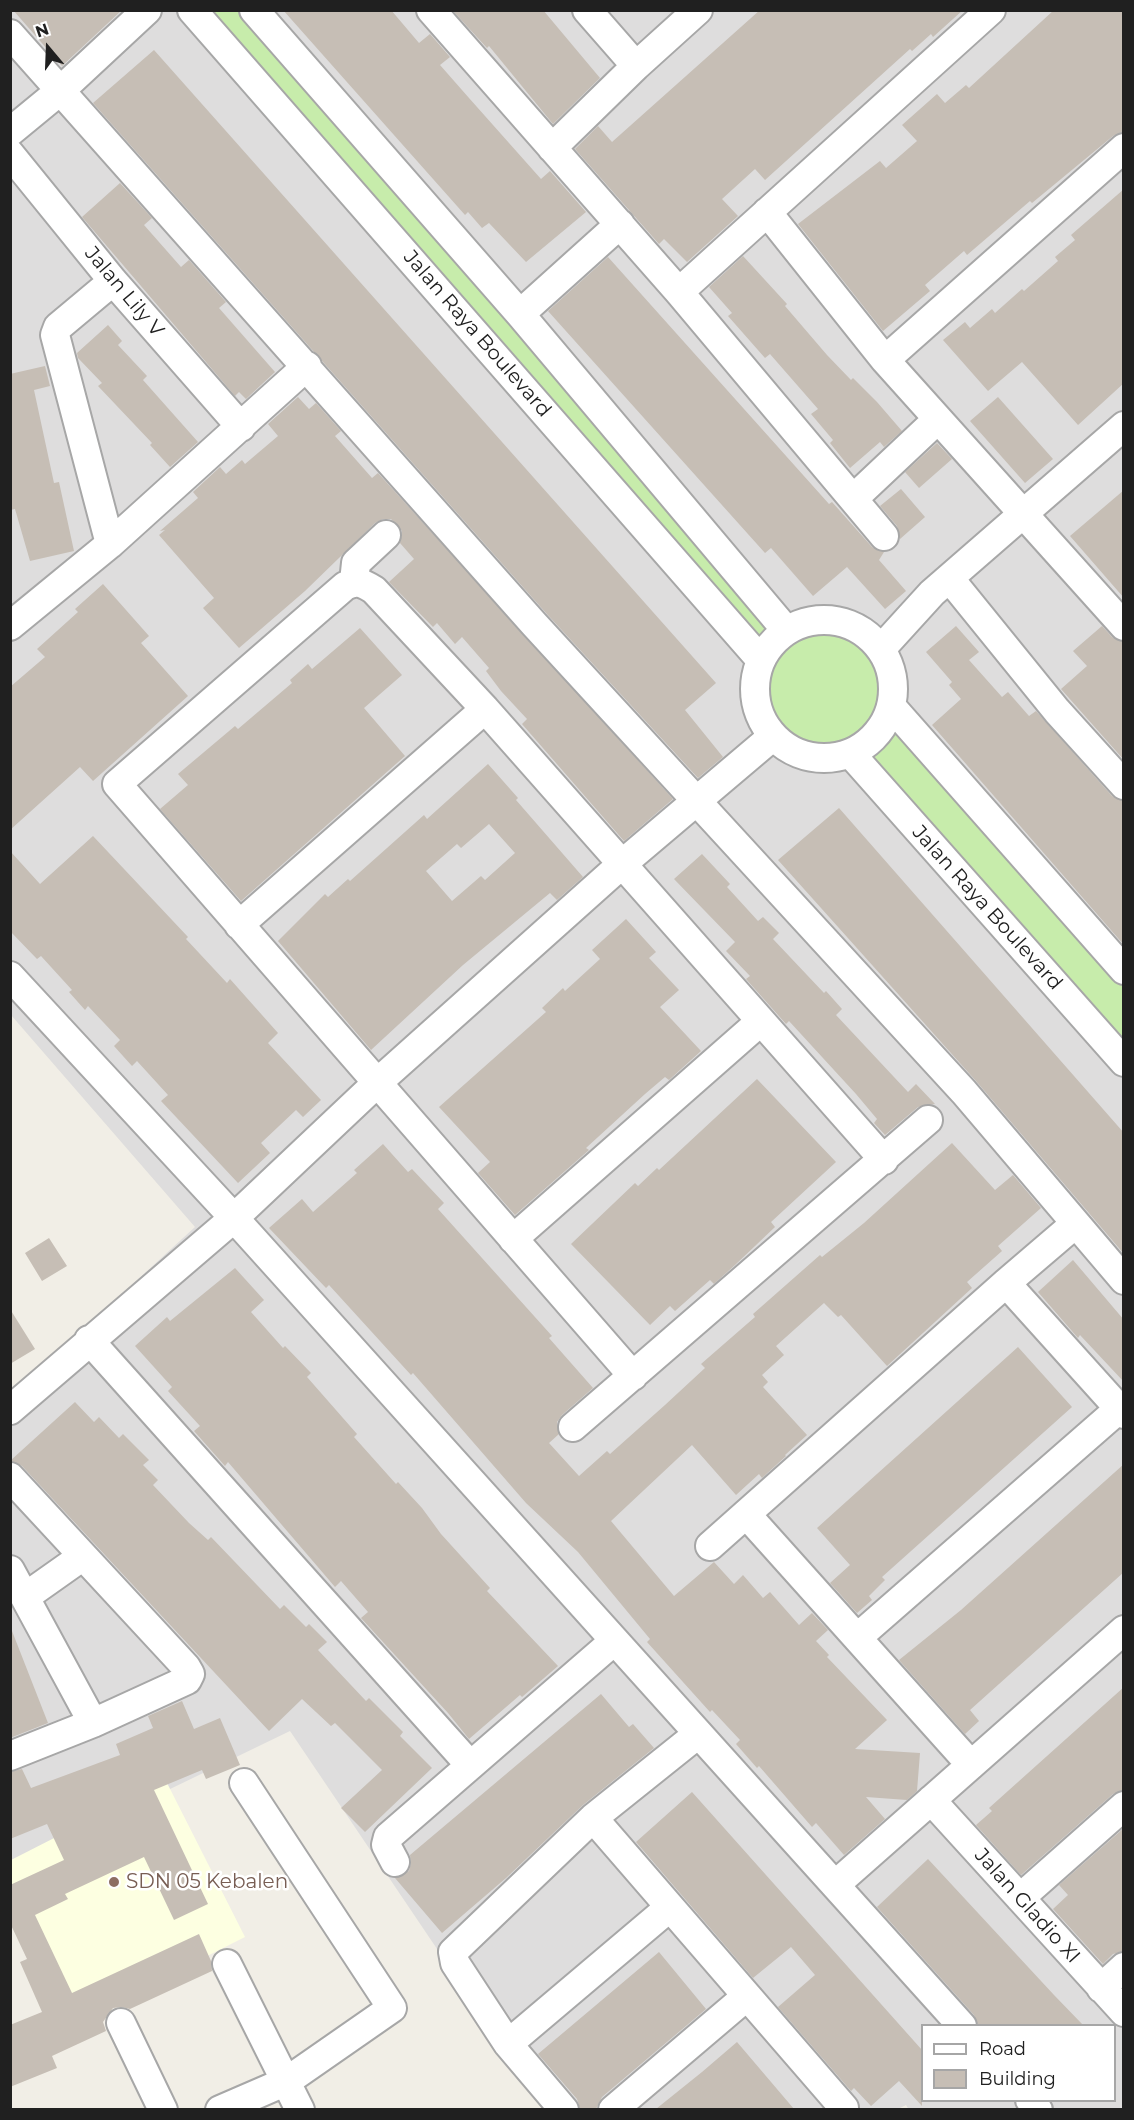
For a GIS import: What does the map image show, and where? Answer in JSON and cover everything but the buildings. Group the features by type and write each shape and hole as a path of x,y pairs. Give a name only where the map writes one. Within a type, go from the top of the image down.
{"street":[{"path":"10,132 61,90 147,10"},
{"name":"Jalan Raya Boulevard","path":"192,10 760,659"},
{"path":"254,10 520,315 786,630"},
{"path":"431,10 679,292 884,536"},
{"path":"587,10 636,66"},
{"path":"552,148 636,66 698,10"},
{"path":"679,292 992,10"},
{"path":"10,34 534,624 696,803 964,1092 1124,1280"},
{"path":"885,360 1124,148"},
{"name":"Jalan Lily V","path":"10,154 113,280 240,427"},
{"path":"767,212 885,360 1124,627"},
{"path":"520,315 620,225"},
{"path":"110,544 55,335 58,327 113,280"},
{"path":"10,626 110,544 307,366"},
{"path":"853,499 938,419"},
{"path":"881,649 932,593 1124,426"},
{"path":"354,582 356,563 386,535"},
{"path":"950,579 1057,711 1124,786"},
{"path":"633,1376 117,784 345,586 354,582 363,583 374,590 485,709 884,1160"},
{"path":"820,619 854,626 881,649 893,676 891,706 876,735 850,753 822,759 795,753 772,737 754,700 760,659 786,630 820,619"},
{"path":"891,706 1124,970"},
{"path":"239,925 485,709"},
{"path":"10,1410 234,1218 377,1083 622,864 772,737"},
{"name":"Jalan Raya Boulevard","path":"850,753 1124,1062"},
{"path":"10,976 234,1218 961,2024"},
{"path":"513,1239 761,1021"},
{"path":"573,1427 928,1120"},
{"path":"710,1546 1006,1283 1076,1224"},
{"path":"858,1637 1121,1411 1006,1283"},
{"path":"89,1340 470,1765"},
{"path":"10,1477 178,1658 190,1674 187,1680 93,1723 10,1756"},
{"path":"746,1514 963,1756 973,1763"},
{"path":"25,1597 83,1556"},
{"path":"10,1570 93,1723"},
{"path":"835,1886 1124,1630"},
{"path":"395,1862 386,1845 388,1837 614,1641"},
{"path":"564,2109 508,2044 455,1963 453,1952 593,1818 698,1734"},
{"path":"220,2109 286,2081 392,2008 244,1783"},
{"name":"Jalan Gladio XI","path":"931,1800 1124,2012"},
{"path":"1020,1898 1124,1806"},
{"path":"593,1818 844,2108"},
{"path":"508,2044 670,1907"},
{"path":"227,1964 300,2109"},
{"path":"1101,1988 1124,1967"},
{"path":"613,2109 747,1996"},
{"path":"121,2023 163,2109"}],"shaded area":[{"path":"11,11 1123,11 1123,2109 909,2110 906,2105 896,2110 545,2109 290,1731 11,1866 11,1396 195,1227 11,1015"},
{"name":"SDN 05 Kebalen","path":"166,1781 245,1937 72,2024 11,1903 11,1860"}],"green space":[{"path":"192,11 254,11 786,630 820,619 854,626 881,649 893,676 892,706 1123,971 1123,1062 850,754 822,759 795,753 772,737 754,700 760,659"}],"place":[{"name":"SDN 05 Kebalen","path":"114,1882"}]}
